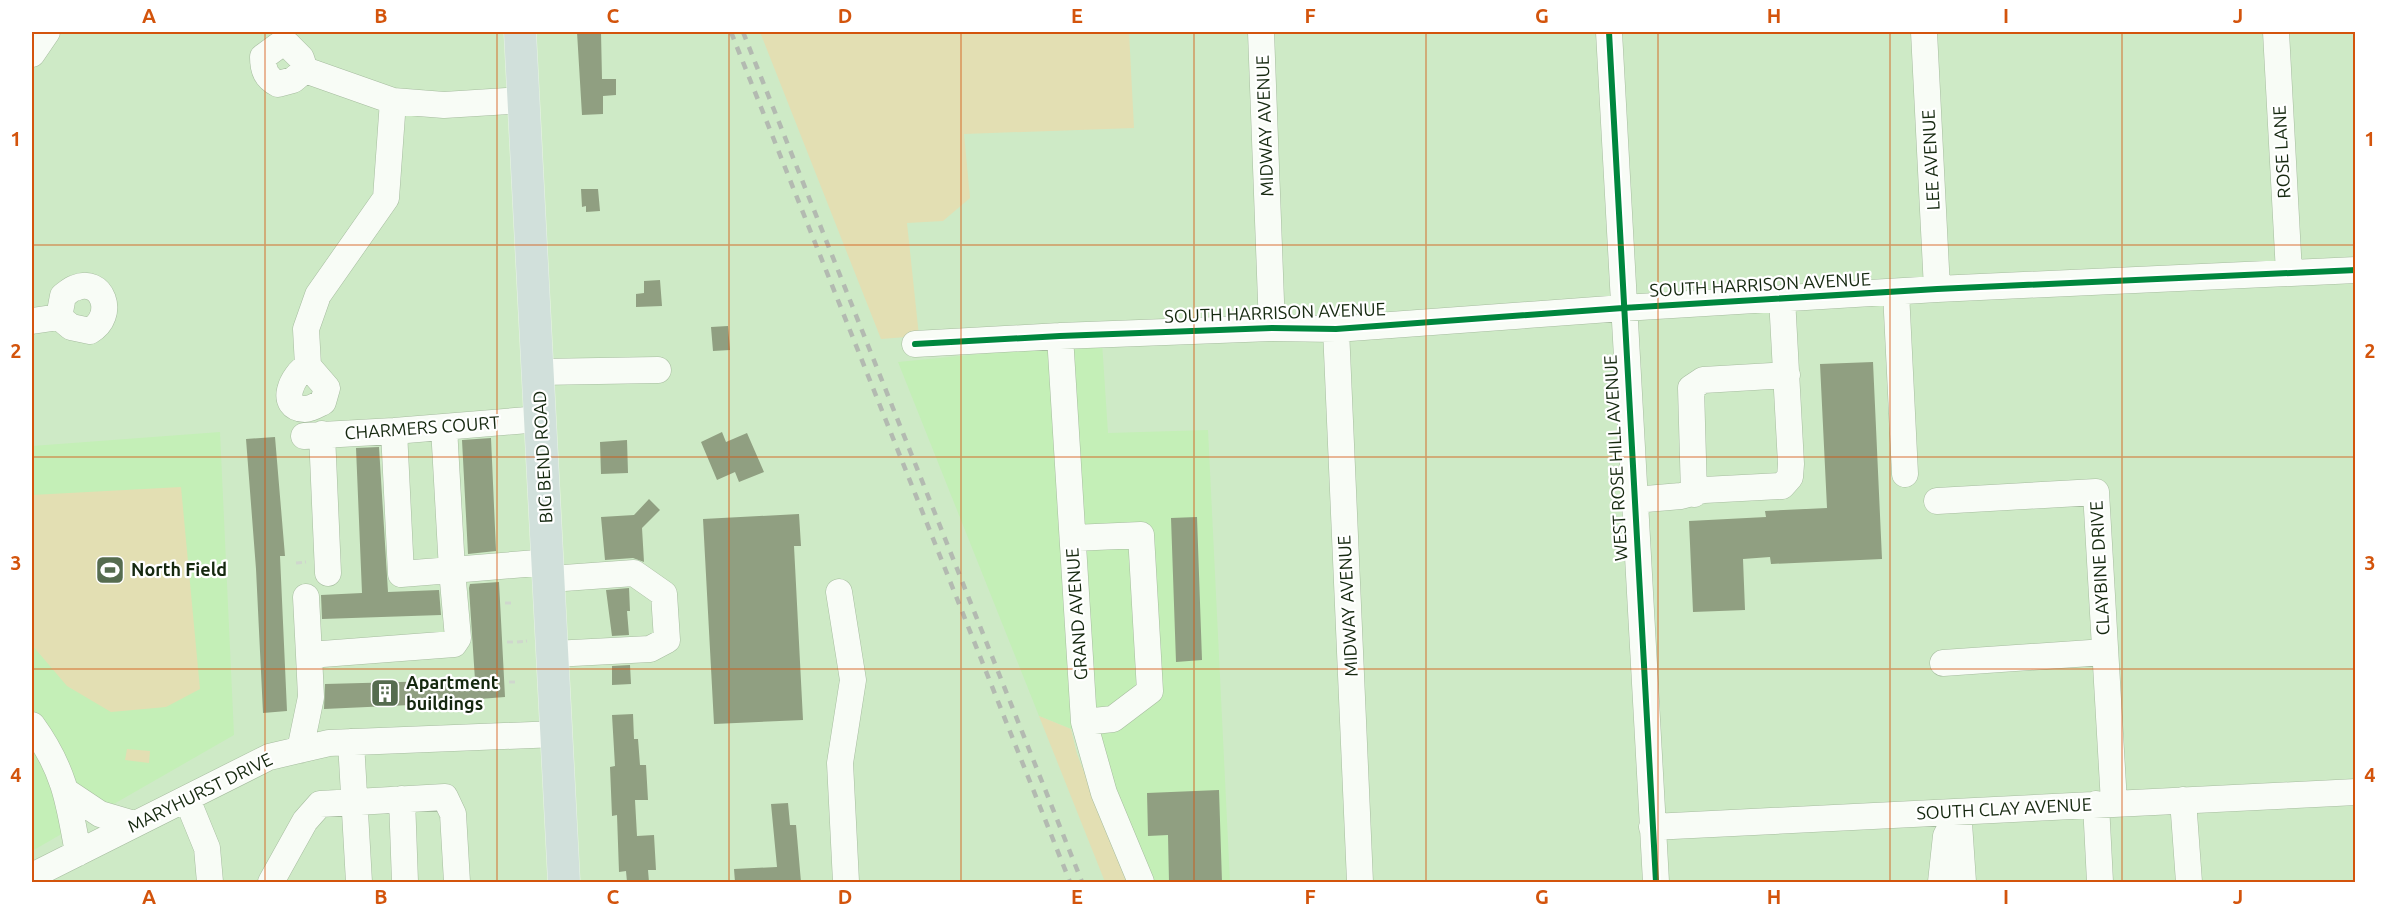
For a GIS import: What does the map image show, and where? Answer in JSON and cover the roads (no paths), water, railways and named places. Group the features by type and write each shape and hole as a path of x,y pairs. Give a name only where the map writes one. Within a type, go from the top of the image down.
{"main road":[{"name":"BIG BEND ROAD","path":"520,32 549,571 543,647 558,734 564,882"}],"street":[{"path":"32,54 47,32"},
{"name":"MIDWAY AVENUE","path":"1261,32 1272,328"},
{"name":"WEST ROSE HILL AVENUE","path":"1609,32 1656,882"},
{"name":"LEE AVENUE","path":"1924,32 1937,289"},
{"name":"ROSE LANE","path":"2276,32 2289,273"},
{"path":"305,70 393,101 444,105 524,100"},
{"path":"308,366 306,329 318,295 386,198 393,101"},
{"name":"SOUTH HARRISON AVENUE","path":"915,344 1272,328 1336,329 1623,308 1937,289 2355,270"},
{"path":"1896,292 1905,474"},
{"path":"1634,500 1694,494 1704,490 1782,486 1790,477 1782,298"},
{"path":"32,321 59,317"},
{"name":"MIDWAY AVENUE","path":"1336,329 1360,882"},
{"name":"GRAND AVENUE","path":"1060,336 1084,722 1104,793 1141,882"},
{"path":"539,372 658,370"},
{"path":"1694,494 1691,388 1703,380 1787,375"},
{"name":"CHARMERS COURT","path":"328,573 313,435 540,419"},
{"path":"309,655 454,644 458,638 444,427"},
{"path":"394,431 402,574 452,570 634,573 664,594 668,640 650,649 543,647"},
{"name":"CLAYBINE DRIVE","path":"1937,501 2096,492 2105,652 2105,803 2100,882"},
{"path":"1073,538 1141,535 1150,691 1113,719 1084,722"},
{"path":"839,592 853,680 840,763 846,882"},
{"path":"300,750 311,697 306,597"},
{"path":"1943,663 2105,652"},
{"path":"32,724 44,742 67,792 78,853"},
{"name":"MARYHURST DRIVE","path":"32,876 269,757 329,743 558,734"},
{"path":"351,742 358,882"},
{"path":"67,792 100,814 134,824"},
{"name":"SOUTH CLAY AVENUE","path":"1652,827 2355,792"},
{"path":"271,882 304,821 320,804 445,797 453,814 457,882"},
{"path":"186,799 207,848 210,882"},
{"path":"402,799 405,882"},
{"path":"2183,800 2189,882"},
{"path":"1943,881 1959,812"}],"railway":[{"path":"731,32 1070,882"},
{"path":"743,32 1082,882"}],"place":[{"name":"North Field","path":"110,570"},
{"name":"Apartment buildings","path":"385,693"}]}
